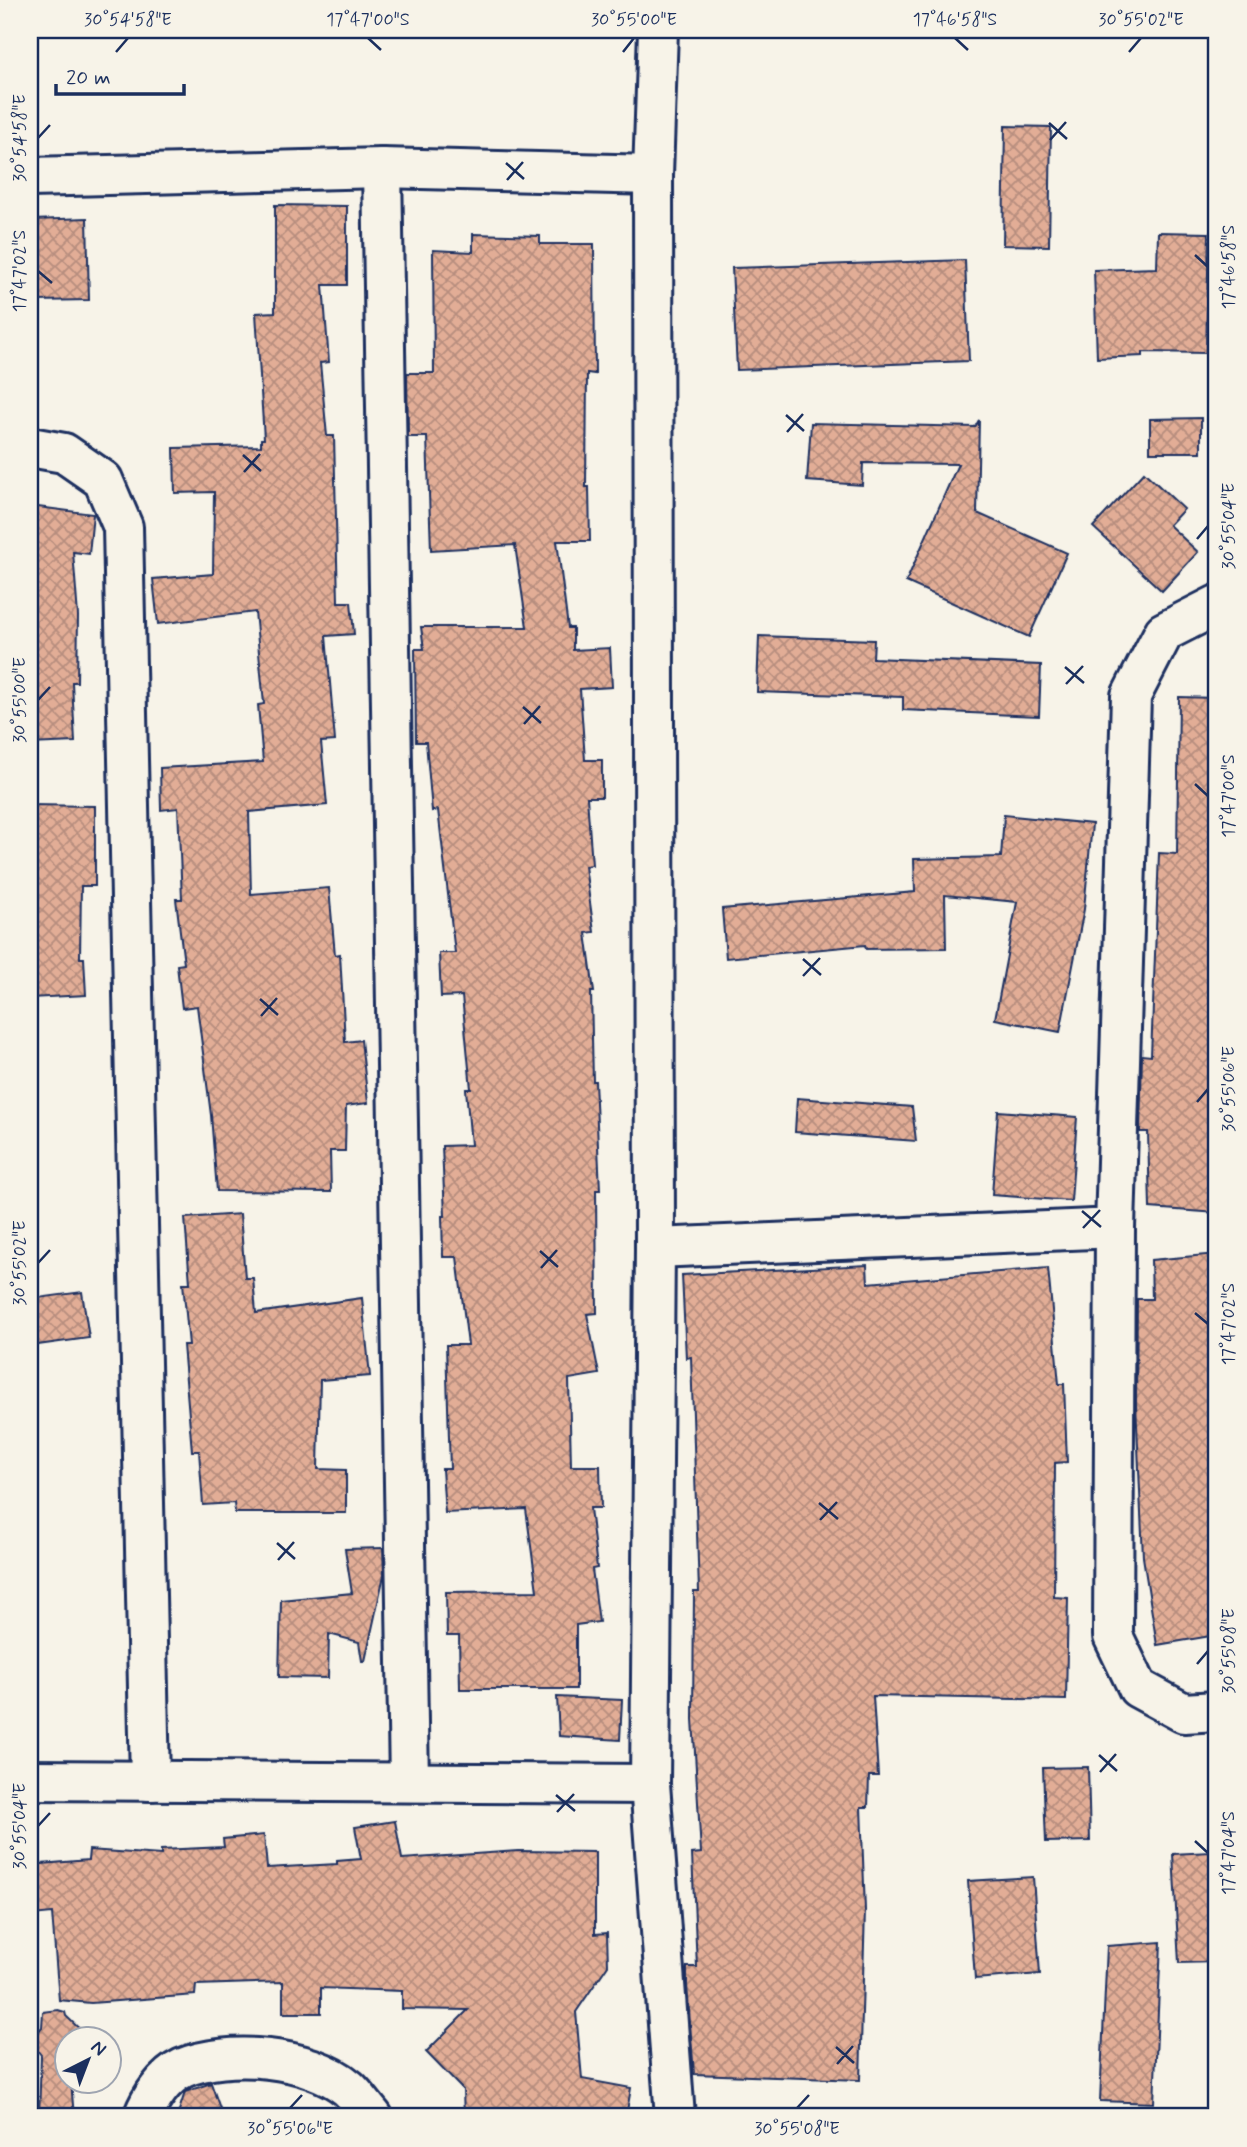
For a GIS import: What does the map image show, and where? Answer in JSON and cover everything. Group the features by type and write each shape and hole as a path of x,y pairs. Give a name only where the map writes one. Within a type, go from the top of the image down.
{"street":[{"path":"658,30 653,175 655,1248 650,1784 675,2117"},
{"path":"30,177 382,168 653,175"},
{"path":"382,168 409,1782"},
{"path":"30,447 64,453 103,480 122,527 149,1780"},
{"path":"1217,605 1164,632 1131,696 1115,1228 1113,1636 1138,1688 1184,1713 1217,1711"},
{"path":"655,1248 1115,1228"},
{"path":"30,1780 650,1784"},
{"path":"143,2117 150,2098 180,2069 223,2056 304,2064 348,2088 373,2117"}],"building":[{"path":"1005,126 1051,127 1049,246 1003,245"},
{"path":"275,205 347,206 347,285 323,285 329,362 320,363 327,436 334,436 338,602 351,602 354,634 326,636 335,741 321,742 327,805 249,812 251,894 329,888 335,955 340,954 345,1042 361,1040 368,1103 346,1106 345,1151 330,1151 331,1192 217,1191 211,1115 197,1006 182,1008 177,965 184,964 176,899 182,899 178,808 161,810 160,768 263,762 258,705 264,704 255,612 158,624 153,579 213,574 214,492 175,493 174,448 261,446 261,439 264,439 256,313 275,312"},
{"path":"87,218 89,300 36,301 33,220"},
{"path":"1158,232 1209,233 1206,353 1143,352 1143,356 1097,358 1094,270 1157,268"},
{"path":"473,234 540,236 540,244 594,244 595,374 587,373 586,487 589,487 590,541 557,541 568,628 573,628 573,650 610,648 612,687 580,689 585,760 602,760 602,797 587,797 592,865 585,866 594,932 586,933 594,992 591,992 593,1081 600,1190 596,1190 597,1313 587,1314 599,1374 569,1379 571,1466 600,1466 601,1508 590,1508 597,1568 592,1569 599,1622 576,1625 576,1689 460,1689 459,1636 447,1636 446,1592 537,1591 526,1509 445,1513 442,1469 450,1469 446,1345 468,1345 457,1257 443,1257 442,1216 445,1216 442,1146 471,1145 466,1089 471,1089 462,996 441,997 439,953 455,953 438,810 432,811 426,742 416,742 415,649 424,649 421,627 527,627 515,545 431,550 427,437 408,437 407,373 434,373 433,250 473,252"},
{"path":"965,260 969,361 737,370 732,268"},
{"path":"1201,418 1201,452 1150,452 1150,419"},
{"path":"979,420 977,513 1067,553 1029,637 906,582 958,464 863,463 862,485 807,481 811,423 975,427"},
{"path":"1144,472 1184,509 1169,525 1198,552 1162,591 1093,527"},
{"path":"30,506 93,514 89,554 73,552 78,616 77,682 72,682 75,742 30,744"},
{"path":"759,636 874,640 873,658 1041,665 1039,716 903,710 903,697 757,692"},
{"path":"1179,697 1217,698 1217,1213 1150,1208 1148,1132 1140,1132 1142,1055 1151,1056 1159,853 1177,854"},
{"path":"30,805 95,806 95,886 81,886 80,958 84,958 86,995 30,998"},
{"path":"1004,815 1092,824 1084,909 1060,1032 995,1019 1017,902 945,895 946,948 866,949 865,945 726,958 722,909 915,892 914,859 1001,857"},
{"path":"797,1098 912,1107 916,1141 795,1132"},
{"path":"998,1111 1077,1117 1071,1201 992,1195"},
{"path":"240,1214 245,1278 253,1278 256,1313 362,1298 370,1376 320,1380 318,1469 346,1470 346,1513 235,1513 234,1503 203,1505 199,1451 192,1451 183,1345 189,1345 183,1283 190,1283 185,1218"},
{"path":"1217,1254 1217,1635 1157,1645 1143,1557 1136,1403 1137,1299 1152,1299 1151,1260"},
{"path":"867,1265 868,1283 1048,1268 1059,1384 1064,1384 1067,1462 1055,1463 1054,1597 1068,1598 1066,1700 873,1696 878,1776 869,1776 868,1807 861,1807 865,1910 860,2080 694,2074 687,1967 697,1967 692,1854 701,1853 693,1719 694,1592 699,1592 691,1357 686,1358 682,1275"},
{"path":"82,1292 89,1338 30,1346 30,1299"},
{"path":"383,1548 384,1575 365,1661 362,1661 359,1642 329,1634 328,1678 279,1677 281,1600 352,1593 345,1549"},
{"path":"557,1697 622,1700 620,1740 559,1736"},
{"path":"1088,1767 1090,1841 1046,1842 1043,1768"},
{"path":"395,1821 402,1859 518,1851 595,1852 595,1934 607,1933 608,1965 576,2012 582,2079 631,2088 626,2117 570,2110 516,2117 464,2117 463,2090 426,2052 468,2010 402,2009 402,1991 321,1988 321,2013 283,2013 283,1982 196,1985 195,1995 91,2003 59,2000 52,1913 33,1915 30,1865 88,1860 89,1850 161,1855 161,1850 224,1847 223,1839 264,1835 267,1868 337,1864 337,1861 361,1859 355,1827"},
{"path":"1210,1852 1216,1962 1179,1963 1173,1854"},
{"path":"1033,1877 1040,1974 975,1979 968,1881"},
{"path":"1161,1942 1154,2103 1100,2101 1107,1946"},
{"path":"43,2012 65,2012 74,2024 52,2024 52,2094 72,2094 74,2117 39,2117 41,2055 30,2041 42,2027"},
{"path":"211,2083 223,2117 177,2117 185,2092"}]}
